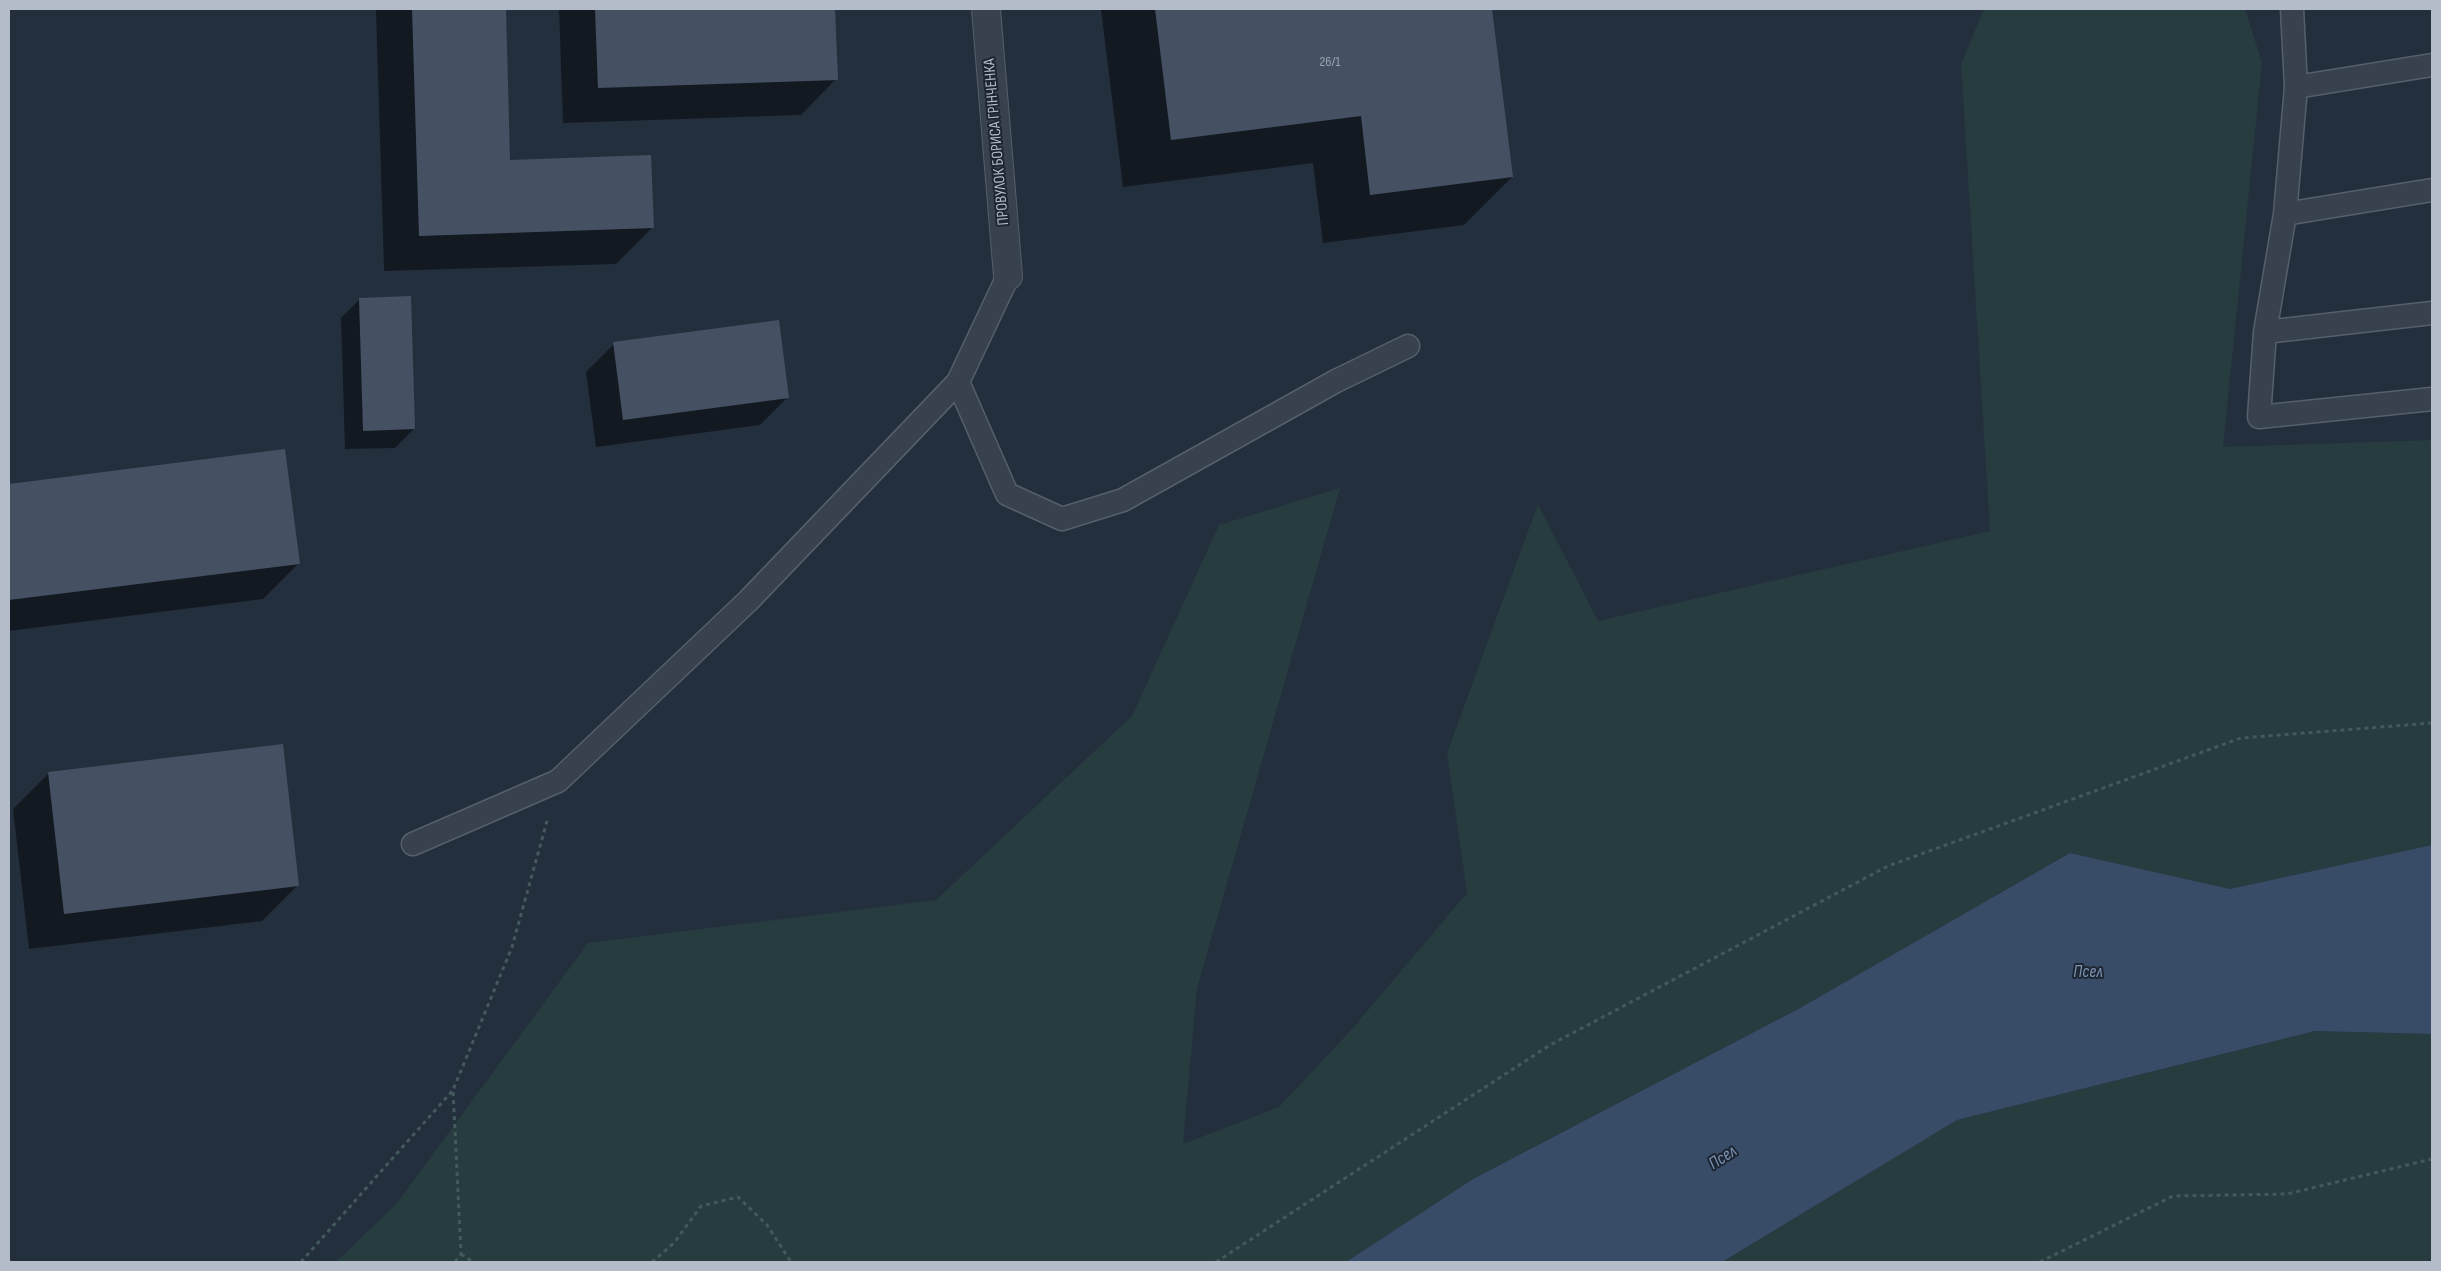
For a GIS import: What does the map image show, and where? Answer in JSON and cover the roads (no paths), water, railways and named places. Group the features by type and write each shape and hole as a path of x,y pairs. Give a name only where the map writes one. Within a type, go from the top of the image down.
{"street":[{"name":"ПРОВУЛОК БОРИСА ГРІНЧЕНКА","path":"986,9 1008,276"}],"lane":[{"path":"2292,9 2296,87 2285,214 2265,332 2259,416 2432,399"},
{"path":"2296,87 2432,65"},
{"path":"2285,214 2432,190"},
{"path":"413,844 558,781 748,601 958,382 1008,276"},
{"path":"2265,332 2432,313"},
{"path":"958,382 1007,494 1062,519 1123,500 1336,381 1408,346"}],"water":[{"name":"Псел","path":"2432,845 2432,1034 2315,1031 1957,1120 1722,1262 1346,1262 1473,1179 1800,1008 2070,853 2230,889"}]}
